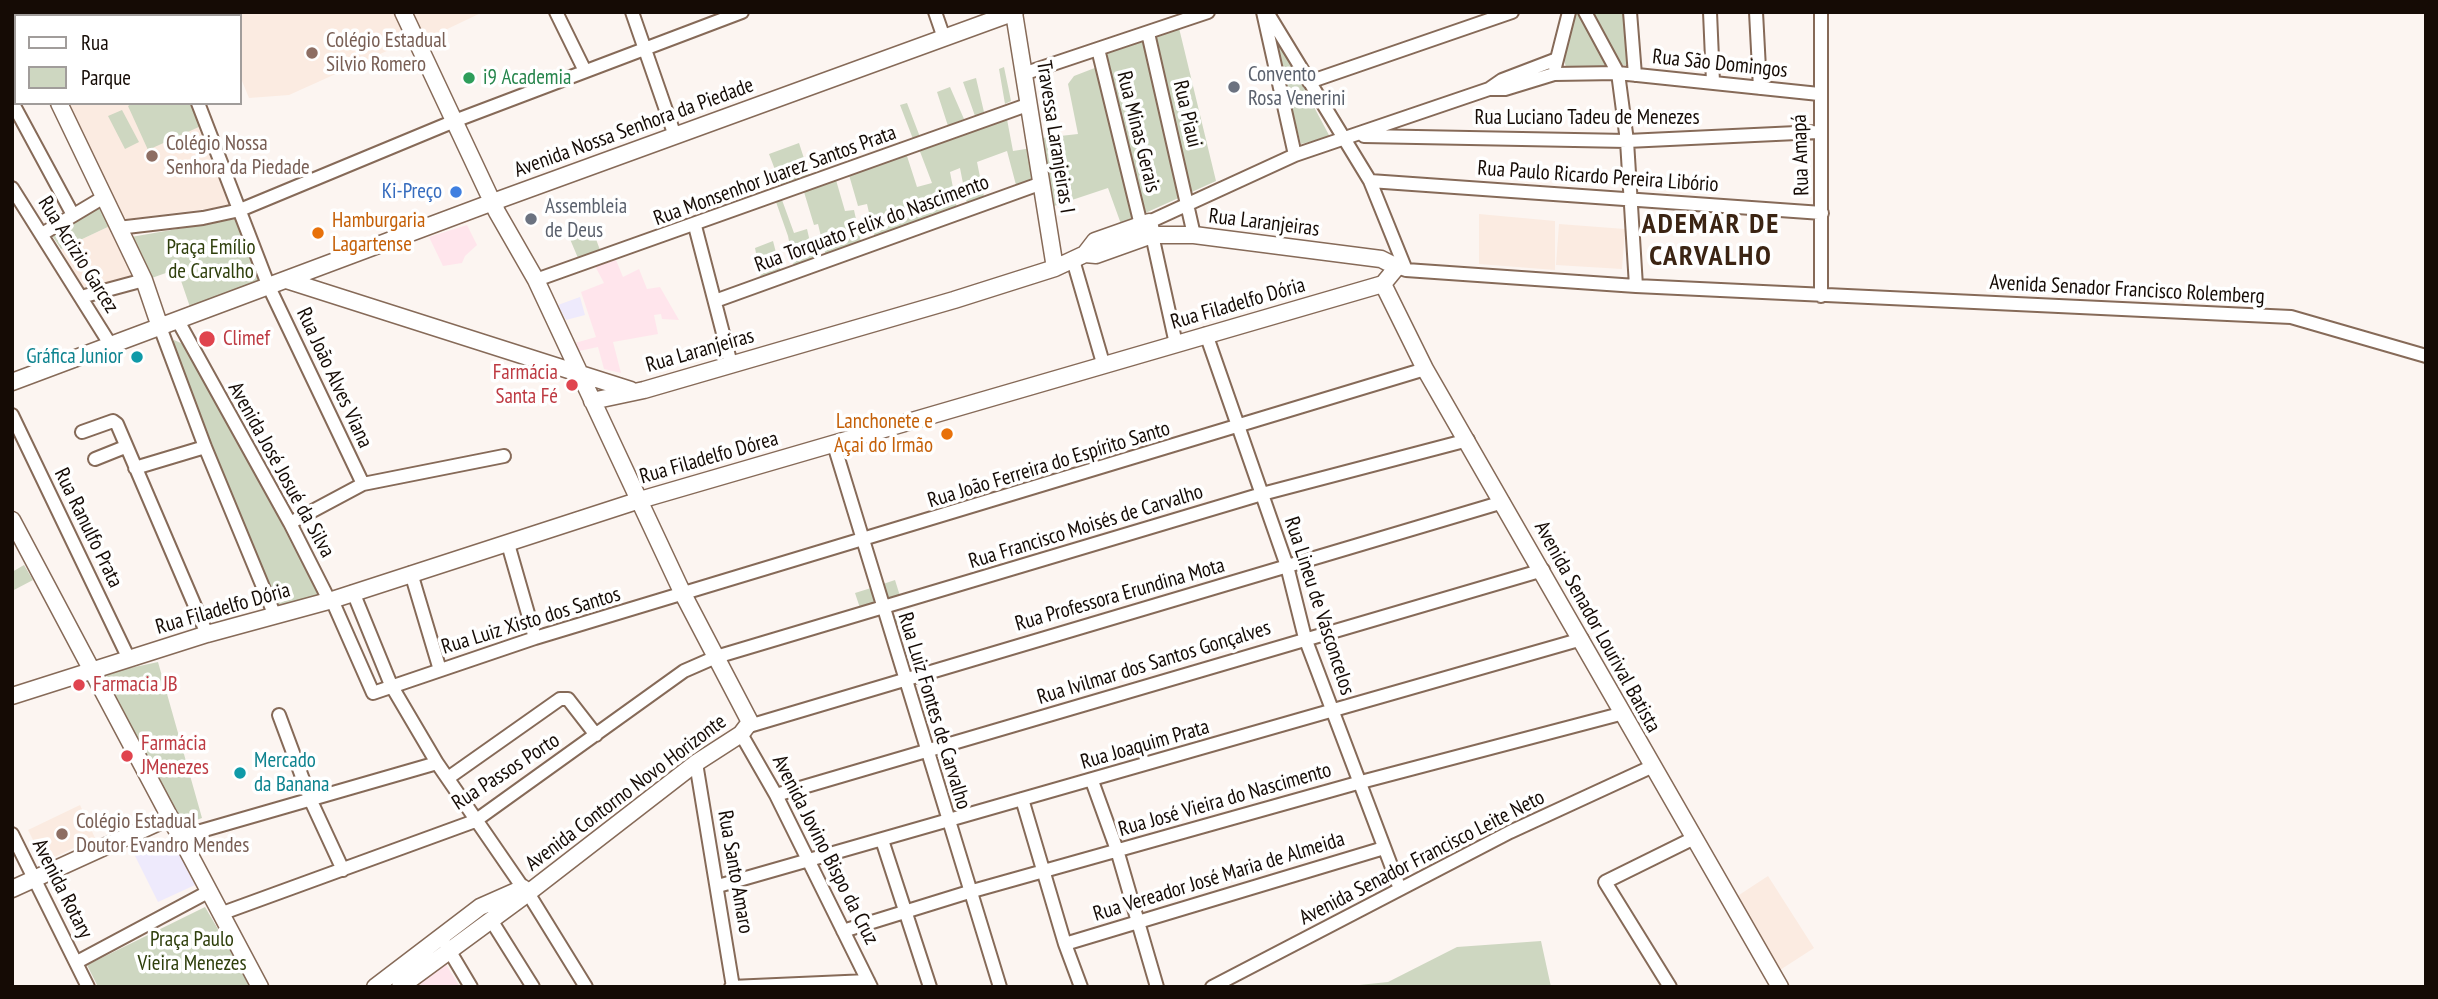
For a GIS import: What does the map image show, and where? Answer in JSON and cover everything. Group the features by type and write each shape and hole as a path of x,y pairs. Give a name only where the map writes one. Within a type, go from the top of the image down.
{"street":[{"name":"Avenida Jovino Bispo da Cruz","path":"403,12 457,120 493,202 536,280 683,594 749,719 745,730 869,984"},
{"path":"556,12 585,71"},
{"path":"632,12 675,136"},
{"path":"935,12 944,38"},
{"name":"Avenida Nossa Senhora da Piedade","path":"12,382 493,202 1014,12"},
{"name":"Travessa Laranjeiras I","path":"1014,12 1055,268"},
{"path":"1023,74 1209,12"},
{"path":"1265,12 1308,82 1351,137 1401,268 1383,284"},
{"path":"1265,12 1295,155"},
{"path":"1308,82 1512,12"},
{"path":"1554,74 1569,12"},
{"path":"1585,12 1618,73 1627,141 1636,286"},
{"path":"1630,12 1635,75"},
{"path":"1710,12 1713,82"},
{"path":"1756,12 1760,88"},
{"name":"Rua Amapá","path":"1821,12 1818,132 1822,213 1821,296"},
{"path":"118,228 203,218 240,210 457,120 645,51 738,13"},
{"name":"Rua Piaui","path":"1148,33 1194,235"},
{"name":"Rua Minas Gerais","path":"1098,49 1147,227 1175,344"},
{"path":"1147,227 1189,204 1295,155 1489,89 1502,80 1557,59"},
{"name":"Rua São Domingos","path":"1489,89 1504,89 1554,74 1618,73 1819,94"},
{"path":"12,102 74,215"},
{"path":"60,105 144,280 205,447 275,616"},
{"name":"Rua João Alves Viana","path":"199,105 269,287 363,484"},
{"name":"Rua Monsenhor Juarez Santos Prata","path":"536,280 695,226 1027,105"},
{"name":"Rua Luciano Tadeu de Menezes","path":"1351,137 1627,141 1818,132"},
{"name":"Rua Paulo Ricardo Pereira Libório","path":"1370,181 1630,197 1822,213"},
{"name":"Rua Torquato Felix do Nascimento","path":"715,301 1042,183"},
{"name":"Rua Acrizio Garcez","path":"12,188 110,344"},
{"path":"42,234 104,197"},
{"path":"695,226 731,364"},
{"name":"Rua Laranjeiras","path":"286,281 634,391 1055,268 1079,257 1096,255 1147,227 1381,259 1401,268"},
{"path":"1079,257 1103,363"},
{"name":"Avenida Senador Francisco Rolemberg","path":"1401,268 1636,286 2291,317 2426,356"},
{"path":"81,297 144,280"},
{"name":"Rua Filadelfo Dória","path":"1103,363 1383,284"},
{"name":"Avenida Senador Lourival Batista","path":"1383,284 1425,369 1543,570 1620,714 1778,986"},
{"name":"Avenida José Josué da Silva","path":"178,321 331,600 373,693 390,684"},
{"name":"Rua Lineu de Vasconcelos","path":"1206,334 1287,566 1305,638 1400,889"},
{"path":"169,354 168,345 173,338 181,336 190,344"},
{"name":"Rua Filadelfo Dórea","path":"331,600 640,500 1103,363"},
{"name":"Rua João Ferreira do Espírito Santo","path":"683,594 1425,369"},
{"path":"592,401 634,391"},
{"name":"Rua Ranulfo Prata","path":"12,415 129,659"},
{"path":"82,432 114,421 207,634"},
{"name":"Rua Francisco Moisés de Carvalho","path":"716,657 1262,494 1468,440"},
{"name":"Rua Luiz Fontes de Carvalho","path":"834,444 1000,987"},
{"path":"94,459 125,447"},
{"path":"135,467 205,447"},
{"path":"290,523 363,484 505,456"},
{"name":"Rua Professora Erundina Mota","path":"745,730 906,678 1503,502"},
{"path":"12,520 260,987"},
{"path":"508,544 535,638"},
{"name":"Rua Ivilmar dos Santos Gonçalves","path":"776,795 1543,570"},
{"path":"411,573 440,670"},
{"path":"353,592 390,684 437,763 525,891 586,987"},
{"name":"Rua Luiz Xisto dos Santos","path":"390,684 683,594"},
{"name":"Rua Filadelfo Dória","path":"12,696 207,634 331,600"},
{"name":"Rua Joaquim Prata","path":"718,886 1582,639"},
{"name":"Rua Passos Porto","path":"220,914 475,821 684,671 716,657"},
{"path":"448,778 560,699 568,699 596,735"},
{"name":"Rua José Vieira do Nascimento","path":"843,931 969,892 1361,782 1620,714"},
{"path":"279,715 310,802 343,870"},
{"name":"Avenida Contorno Novo Horizonte","path":"508,900 525,891 696,763 745,730"},
{"path":"180,838 437,763"},
{"name":"Rua Santo Amaro","path":"696,763 718,886 732,986"},
{"name":"Avenida Senador Francisco Leite Neto","path":"1212,987 1510,832 1651,767"},
{"path":"1092,781 1118,850 1157,987"},
{"path":"1022,799 1065,944 1082,987"},
{"path":"12,889 170,817"},
{"name":"Avenida Rotary","path":"12,834 77,962"},
{"path":"882,840 930,987"},
{"path":"1671,987 1605,882 1688,841"},
{"name":"Rua Vereador José Maria de Almeida","path":"1065,944 1384,848"},
{"path":"88,987 77,962 208,892"},
{"path":"400,987 445,943 491,920 508,900"},
{"path":"376,987 508,900"},
{"path":"491,920 533,987"},
{"path":"445,943 471,987"},
{"path":"732,986 869,984"}],"shaded area":[{"name":"Colégio Estadual Silvio Romero","path":"395,12 409,41 289,95 249,98 242,81 242,14 218,14"},
{"path":"409,12 483,12 422,41"},
{"name":"Colégio Nossa Senhora da Piedade","path":"69,105 195,105 231,206 118,220"},
{"path":"1479,214 1555,221 1555,270 1479,264"},
{"path":"1559,224 1625,229 1622,269 1556,265"},
{"path":"112,225 134,277 130,281 81,291 61,249"},
{"path":"467,225 477,245 465,256 462,263 443,266 429,237"},
{"path":"616,260 623,277 639,269 647,289 660,287 679,320 662,319 661,314 654,315 658,334 613,342 621,373 604,369 598,347 579,351 575,343 596,337 581,292 604,283 595,266"},
{"path":"580,297 585,315 566,320 558,305"},
{"name":"Colégio Estadual Doutor Evandro Mendes","path":"80,805 95,838 44,862 28,830"},
{"path":"171,837 195,885 158,902 134,854"},
{"path":"1768,876 1814,948 1780,970 1736,897"},
{"path":"445,963 460,987 413,987"}],"green space":[{"path":"1592,12 1626,12 1631,66 1618,64"},
{"path":"1578,13 1608,67 1566,67 1562,54 1573,14"},
{"path":"1266,17 1330,137 1301,144"},
{"path":"1179,28 1216,181 1121,224 1108,188 1054,206 1042,138 1078,134 1068,84 1074,76 1105,64 1102,52"},
{"path":"1004,67 1011,101 1005,104 999,69"},
{"path":"976,78 984,112 975,116 963,82"},
{"path":"950,87 964,119 948,126 937,92"},
{"path":"907,103 920,137 913,139 900,105"},
{"path":"192,105 201,126 148,150 128,106"},
{"path":"122,110 139,142 125,149 108,116"},
{"path":"1006,114 1013,151 1032,148 1039,180 1016,185 1007,151 977,162 984,197 967,204 960,168 950,172 957,209 875,239 867,204 858,206 849,175 906,153 917,187 932,183 919,149"},
{"path":"799,143 810,177 782,188 769,154"},
{"path":"836,180 845,211 854,210 861,242 826,257 818,224 814,225 804,192"},
{"path":"782,200 794,233 807,229 814,259 794,267 788,236 776,202"},
{"path":"99,203 112,225 61,249 49,231"},
{"name":"Praça Emílio de Carvalho","path":"235,219 261,283 190,307 177,269 149,279 131,237"},
{"path":"590,223 600,250 578,258 567,232"},
{"path":"773,241 781,272 761,278 755,248"},
{"path":"174,340 183,344 324,599 277,609 171,347"},
{"path":"24,565 33,580 12,591 12,572"},
{"path":"895,580 900,596 888,600 883,584"},
{"path":"871,588 875,604 860,608 855,593"},
{"path":"910,611 913,621 896,626 893,616"},
{"path":"158,662 202,818 180,826 102,674"},
{"name":"Praça Paulo Vieira Menezes","path":"205,907 252,987 98,987 87,965"},
{"path":"1541,941 1551,987 1340,987 1388,982 1457,947"}],"place":[{"name":"Colégio Estadual Silvio Romero","path":"312,53"},
{"name":"i9 Academia","path":"469,78"},
{"name":"Convento Rosa Venerini","path":"1234,87"},
{"name":"Colégio Nossa Senhora da Piedade","path":"152,156"},
{"name":"Ki-Preço","path":"456,192"},
{"name":"Assembleia de Deus","path":"531,219"},
{"name":"Hamburgaria Lagartense","path":"318,233"},
{"name":"Climef","path":"207,339"},
{"name":"Gráfica Junior","path":"137,357"},
{"name":"Farmácia Santa Fé","path":"572,385"},
{"name":"Lanchonete e Açai do Irmão","path":"947,434"},
{"name":"Farmacia JB","path":"79,685"},
{"name":"Farmácia JMenezes","path":"127,756"},
{"name":"Mercado da Banana","path":"240,773"},
{"name":"Colégio Estadual Doutor Evandro Mendes","path":"62,834"}],"district":[{"name":"ADEMAR DE CARVALHO","path":"1711,241"}]}
